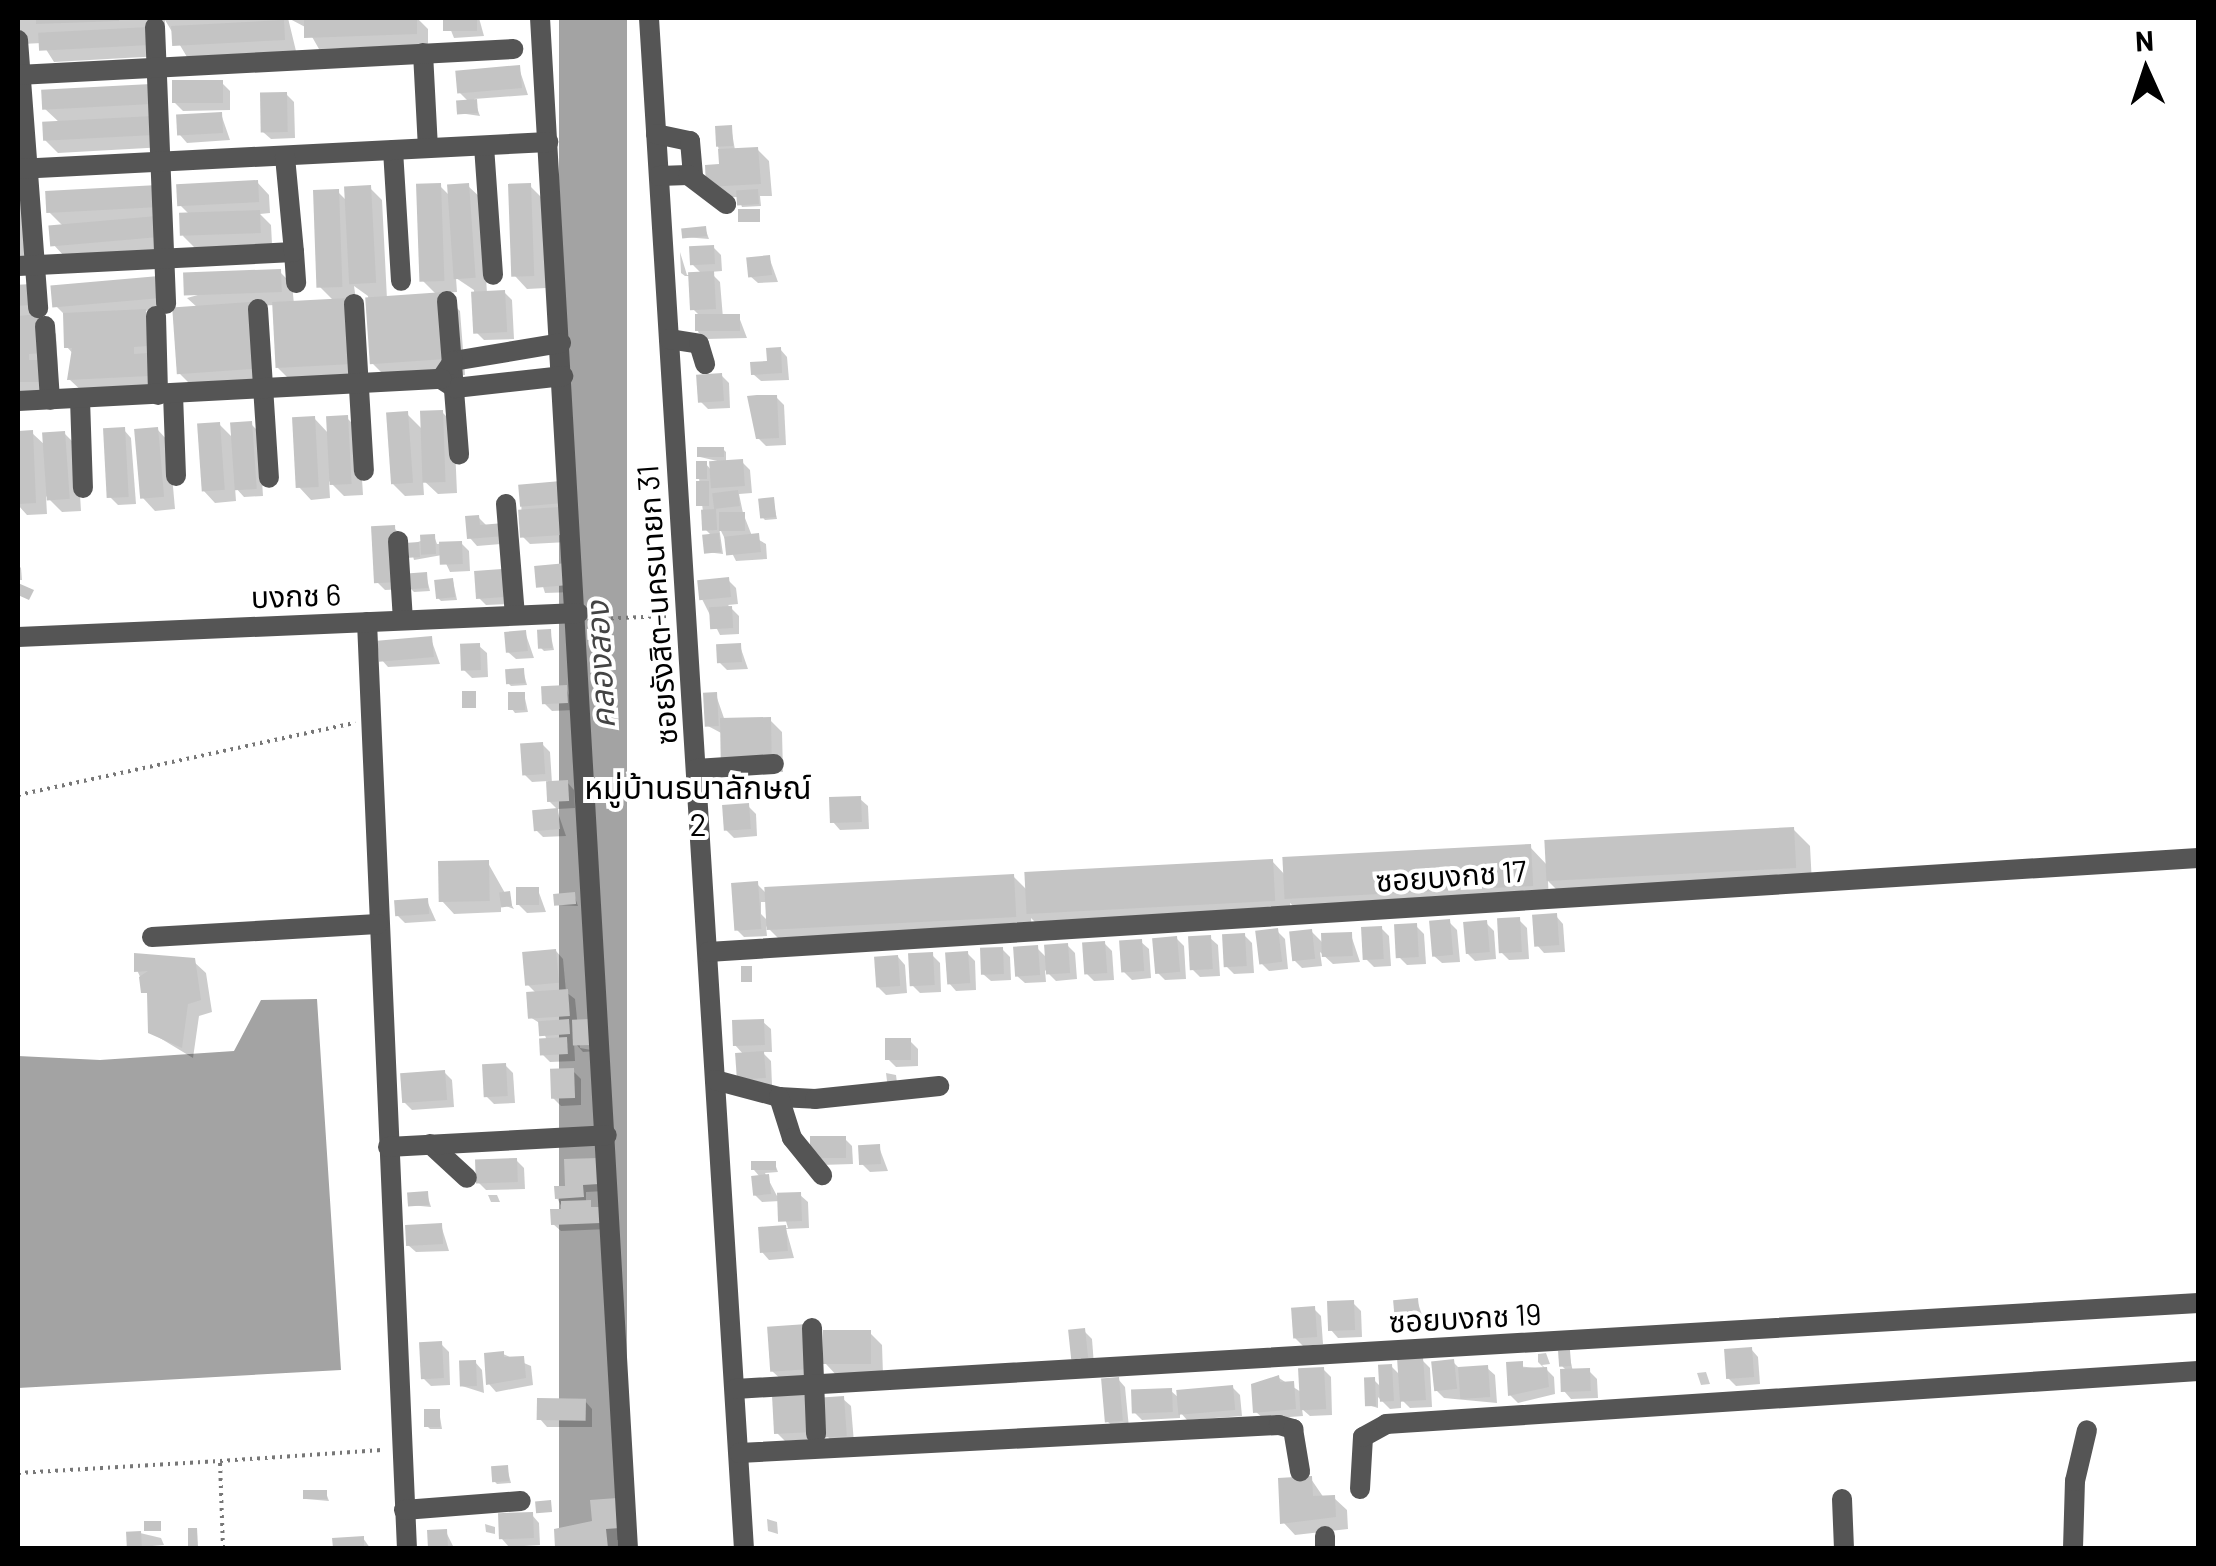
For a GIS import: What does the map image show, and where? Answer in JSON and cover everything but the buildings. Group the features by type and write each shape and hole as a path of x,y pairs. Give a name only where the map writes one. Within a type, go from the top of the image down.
{"street":[{"path":"540,18 563,376 584,616 628,1548"},
{"name":"ซอยรังสิต-นครนายก 31","path":"649,18 744,1548"},
{"path":"155,27 164,258 161,310 176,476"},
{"path":"18,40 26,265 41,316 50,400"},
{"path":"19,75 512,48"},
{"path":"423,53 428,148"},
{"path":"656,134 690,141 693,178"},
{"path":"22,169 548,142"},
{"path":"484,146 493,274"},
{"path":"393,150 401,280"},
{"path":"285,156 296,283"},
{"path":"659,176 693,178 726,204"},
{"path":"26,265 294,252"},
{"path":"447,300 459,455"},
{"path":"354,304 364,471"},
{"path":"258,308 270,478"},
{"path":"669,338 699,344 705,364"},
{"path":"450,376 561,343"},
{"path":"18,402 361,386 450,376 563,376"},
{"path":"80,399 83,488"},
{"path":"506,504 515,616"},
{"path":"398,541 403,620"},
{"name":"บงกช 6","path":"18,636 584,616"},
{"path":"366,622 407,1548"},
{"path":"696,770 774,764"},
{"name":"ซอยบงกช 17","path":"708,952 2198,858"},
{"path":"152,937 378,924"},
{"path":"716,1080 779,1097 848,1097 940,1086"},
{"path":"779,1097 792,1138 822,1176"},
{"path":"388,1147 607,1135"},
{"path":"430,1144 467,1178"},
{"name":"ซอยบงกช 19","path":"735,1389 2198,1303"},
{"path":"812,1328 816,1434"},
{"path":"1360,1489 1363,1437 1386,1424 2198,1370"},
{"path":"739,1454 1279,1425 1293,1429 1300,1471"},
{"path":"2073,1548 2074,1481 2087,1430"},
{"path":"1842,1499 1844,1548"},
{"path":"404,1510 521,1501"}],"path":[{"path":"584,616 671,616"},
{"path":"18,795 370,720"},
{"path":"18,1472 400,1449"},
{"path":"220,1461 223,1548"}],"water":[{"name":"คลองสอง","path":"559,18 627,18 627,1548 559,1548"},
{"path":"317,999 341,1370 18,1388 18,1056 100,1060 234,1051 261,1000"}],"district":[{"name":"หมู่บ้านธนาลักษณ์ 2","path":"698,806"}]}
